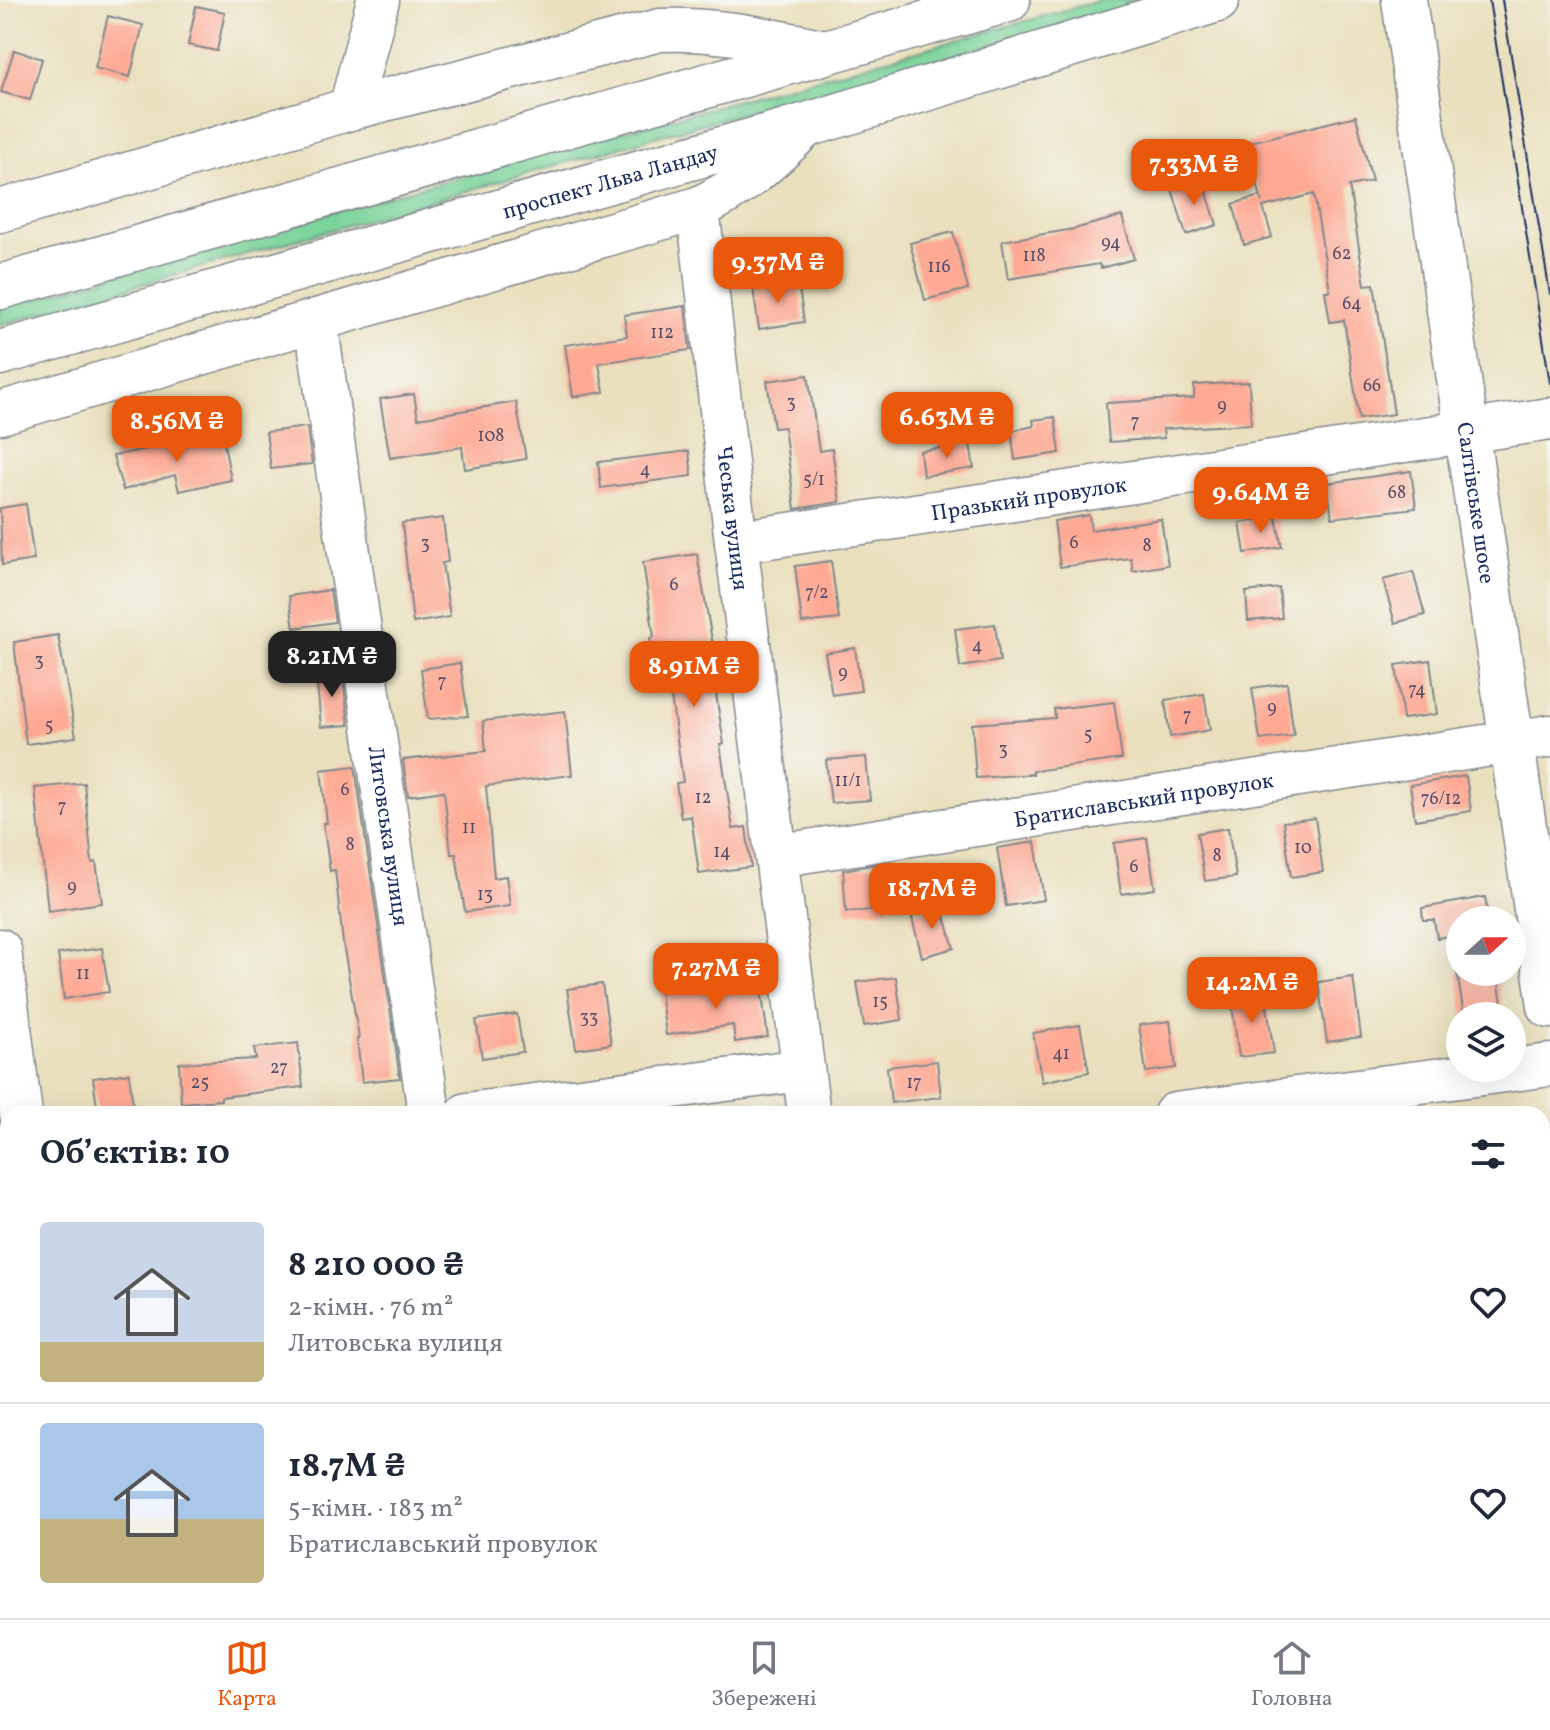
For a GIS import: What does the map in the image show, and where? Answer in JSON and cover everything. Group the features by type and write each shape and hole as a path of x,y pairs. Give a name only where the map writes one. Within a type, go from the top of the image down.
{"main road":[{"path":"0,287 1008,0"},
{"name":"проспект Льва Ландау","path":"0,353 807,125 1217,0"},
{"name":"Салтівське шосе","path":"1404,0 1466,433 1530,740 1550,1006"}],"street":[{"path":"350,109 378,0"},
{"path":"0,211 350,109 660,30 700,28 731,15 826,51"},
{"path":"0,413 698,208 727,195 758,173 807,125"},
{"name":"Чеська вулиця","path":"698,208 736,542 808,1106"},
{"name":"Литовська вулиця","path":"316,321 428,1106"},
{"name":"Празький провулок","path":"736,542 1550,419"},
{"name":"Братиславський провулок","path":"776,856 1530,740"},
{"path":"0,950 20,1106"},
{"path":"1236,1106 1550,1065"},
{"path":"528,1106 802,1070"}],"green space":[{"path":"1102,0 1155,0 655,137 0,325 0,309 338,210"}],"building":[{"path":"196,6 225,12 217,51 188,45"},
{"path":"108,16 143,25 130,77 95,68"},
{"path":"14,50 42,59 30,100 1,92"},
{"path":"1356,116 1372,181 1349,186 1365,285 1374,284 1394,414 1359,419 1344,320 1330,322 1325,291 1330,291 1314,194 1263,207 1272,237 1244,245 1233,204 1260,196 1262,202 1247,143"},
{"path":"1203,180 1217,225 1186,235 1172,189"},
{"path":"1122,216 1134,259 1101,268 1099,264 1008,279 1002,241 1074,229"},
{"path":"953,232 968,289 925,300 910,243"},
{"path":"798,281 804,322 759,329 753,288"},
{"path":"685,306 690,350 599,363 604,392 573,397 565,345 627,336 624,315"},
{"path":"808,375 819,451 832,449 840,502 795,509 784,427 774,428 767,381"},
{"path":"1249,382 1251,424 1163,429 1164,438 1109,442 1106,403 1194,398 1194,385"},
{"path":"414,394 418,418 516,402 526,459 465,469 462,447 390,458 380,399"},
{"path":"1055,417 1060,453 1015,460 1011,431 1034,426 1033,420"},
{"path":"307,427 312,464 271,469 266,432"},
{"path":"222,433 231,480 179,491 175,475 123,490 113,456"},
{"path":"970,444 974,468 923,476 920,451"},
{"path":"689,451 692,476 601,488 598,462"},
{"path":"1411,471 1416,508 1332,518 1327,483"},
{"path":"26,504 34,560 2,565 0,508"},
{"path":"1089,515 1091,530 1161,519 1168,565 1133,571 1131,558 1060,567 1054,521"},
{"path":"1276,517 1282,547 1245,553 1240,523"},
{"path":"443,518 448,562 442,563 450,617 413,623 402,523"},
{"path":"697,554 718,675 713,676 733,829 746,827 751,867 699,874 691,816 681,818 676,783 683,782 669,682 657,684 643,562"},
{"path":"831,561 839,619 802,623 795,566"},
{"path":"1413,572 1425,615 1395,623 1383,580"},
{"path":"1279,588 1282,618 1248,621 1246,592"},
{"path":"330,590 335,622 294,628 289,596"},
{"path":"995,624 1000,661 960,667 955,629"},
{"path":"58,635 76,737 26,744 14,642"},
{"path":"855,648 861,691 832,695 825,653"},
{"path":"1430,660 1437,714 1403,719 1396,665"},
{"path":"460,663 468,716 428,719 421,669"},
{"path":"342,671 349,725 321,727 316,673"},
{"path":"1287,683 1294,736 1260,740 1252,688"},
{"path":"1204,694 1210,730 1170,737 1165,700"},
{"path":"1114,702 1122,759 1033,771 1033,774 976,778 972,724 1055,718 1054,709"},
{"path":"565,711 572,775 486,786 494,878 506,876 510,906 465,912 456,854 451,854 444,791 408,796 403,760 486,751 483,721"},
{"path":"866,757 870,800 831,803 826,760"},
{"path":"355,766 400,1078 362,1082 359,1038 343,943 335,870 330,871 323,823 327,823 321,770"},
{"path":"1466,776 1471,811 1415,820 1410,785"},
{"path":"84,783 92,863 96,862 102,903 48,911 35,788"},
{"path":"1315,818 1323,872 1291,877 1283,822"},
{"path":"1228,828 1236,877 1205,881 1197,833"},
{"path":"1147,838 1155,889 1121,894 1114,843"},
{"path":"1035,842 1044,900 1006,906 997,848"},
{"path":"884,863 888,909 846,912 843,870"},
{"path":"1485,897 1487,906 1446,906 1446,936 1437,938 1434,920 1423,920 1422,908"},
{"path":"942,906 954,948 922,957 911,914"},
{"path":"102,948 109,992 64,999 58,954"},
{"path":"896,977 902,1020 864,1026 857,982"},
{"path":"1353,977 1361,1037 1327,1042 1318,982"},
{"path":"760,982 768,1037 735,1042 733,1025 666,1035 660,991 694,986 695,992"},
{"path":"602,984 611,1044 576,1049 567,989"},
{"path":"1459,986 1499,986 1502,1002 1462,1002"},
{"path":"1265,993 1274,1053 1239,1057 1231,998"},
{"path":"517,1014 523,1052 482,1058 476,1020"},
{"path":"1170,1021 1176,1068 1146,1072 1139,1025"},
{"path":"1080,1025 1089,1072 1042,1082 1033,1033"},
{"path":"298,1043 303,1087 181,1103 179,1063 256,1059 254,1048"},
{"path":"937,1061 941,1097 891,1103 887,1067"},
{"path":"129,1073 133,1106 97,1106 93,1078"}],"tram line":[{"path":"1489,0 1550,383"},
{"path":"1502,0 1550,294"}]}
